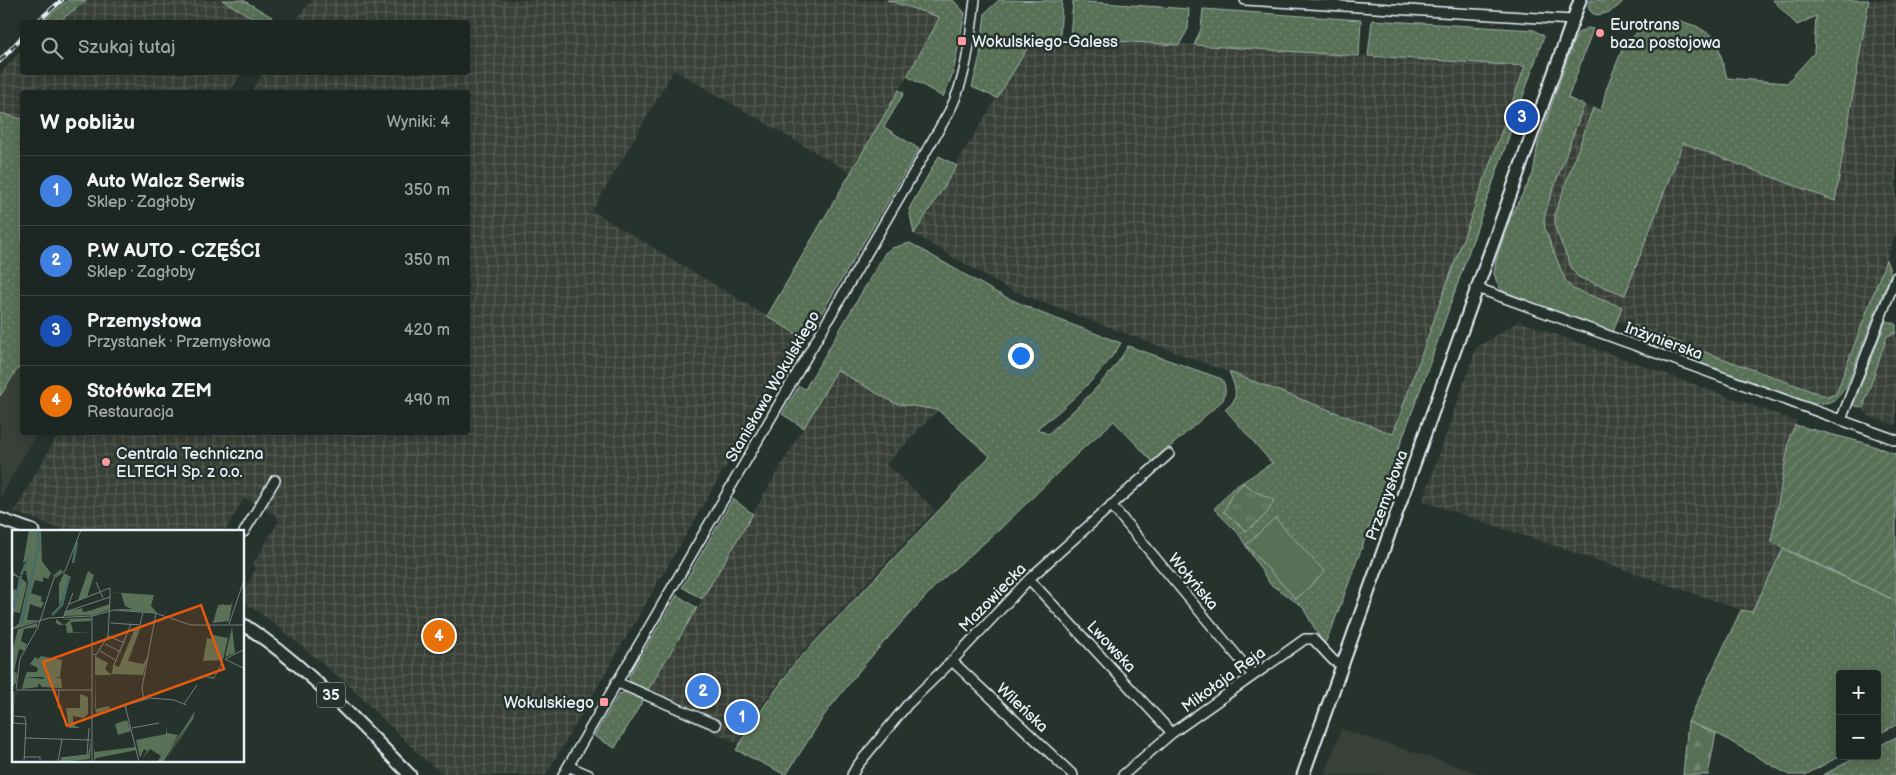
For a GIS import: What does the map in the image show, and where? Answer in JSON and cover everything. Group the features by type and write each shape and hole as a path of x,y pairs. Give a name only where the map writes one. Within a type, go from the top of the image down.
{"main road":[{"name":"Przemysłowa","path":"1303,775 1580,0"},
{"path":"0,519 30,530"},
{"name":"35","path":"245,626 312,678 351,714 410,775"}],"street":[{"name":"Stanisława Wokulskiego","path":"563,775 952,107 963,77 975,0"},
{"path":"1245,0 1572,20"},
{"path":"1841,420 1896,277"},
{"name":"Inżynierska","path":"1477,288 1896,440"},
{"name":"Mazowiecka","path":"852,775 857,766 908,704 952,661 1029,579 1169,454"},
{"path":"245,530 274,480"},
{"name":"Wołyńska","path":"1111,505 1253,675"},
{"name":"Lwowska","path":"1029,579 1172,733"},
{"name":"Mikołaja Reja","path":"1123,775 1172,733 1306,639 1313,639 1334,661 1343,665"},
{"name":"Wileńska","path":"952,661 1073,775"},
{"path":"616,682 716,725"},
{"path":"568,766 589,775"}],"shaded area":[{"path":"87,0 222,0 257,20 61,20"},
{"path":"312,0 887,0 939,17 851,173 674,70 592,211 801,337 546,775 444,775 423,758 344,681 245,603 245,588 256,569 254,562 279,521 275,515 244,498 226,530 64,530 14,512 58,435 470,435 470,90 252,90 262,75 470,75 470,20 296,20"},
{"path":"1869,0 1896,0 1896,233 1836,394 1828,397 1617,321 1514,250 1568,99 1835,201"},
{"path":"1035,35 1525,66 1393,434 1010,290 914,234"},
{"path":"20,53 20,75 241,75 231,90 20,90 20,118 0,113 0,74"},
{"path":"1519,321 1796,421 1790,436 1771,542 1783,549 1751,613 1423,501 1476,348"},
{"path":"1896,333 1896,425 1869,416 1863,408 1887,336"},
{"path":"845,357 938,410 886,464 935,510 802,652 769,695 738,743 643,700"},
{"path":"18,368 20,370 20,435 36,435 0,498 0,396"},
{"path":"1341,729 1485,775 1325,775"}],"green space":[{"path":"68,0 87,0 61,20 44,20"},
{"path":"222,0 243,0 272,17 270,20 257,20"},
{"path":"887,0 953,0 965,13 953,73 943,97 907,76 939,17"},
{"path":"999,0 1062,1 1060,37 1035,36 997,98 972,87 980,56 985,13"},
{"path":"1589,0 1624,0 1615,9 1596,15 1589,8"},
{"path":"1773,0 1869,0 1835,201 1683,143 1625,295 1578,277 1572,269 1555,228 1555,213 1593,108 1601,111 1606,90 1624,45 1644,26 1677,20 1696,26 1716,38 1727,78 1787,83 1814,53 1816,16 1797,25"},
{"path":"1073,1 1189,9 1188,29 1179,45 1070,38"},
{"path":"1203,9 1361,20 1359,56 1194,45 1201,29"},
{"path":"1372,20 1534,30 1544,36 1425,377 1324,645 1302,606 1270,584 1238,533 1214,509 1232,489 1272,463 1225,409 1235,397 1235,387 1229,372 1393,434 1525,66 1368,56"},
{"path":"1588,28 1593,29 1568,98 1584,105 1544,220 1545,229 1565,280 1573,289 1622,307 1613,332 1509,296 1500,288 1494,273 1496,260 1511,216 1533,174 1538,144 1573,43 1578,33"},
{"path":"899,90 904,93 884,127 919,149 811,331 801,337 767,316"},
{"path":"0,113 20,118 20,370 18,368 0,396"},
{"path":"939,156 957,166 914,234 909,209"},
{"path":"910,243 997,293 1041,313 1121,343 1092,379 1066,405 1037,429 1048,434 1081,404 1112,370 1128,346 1222,379 1225,394 1223,400 1153,462 1114,421 1078,453 999,530 939,582 901,623 863,666 825,714 786,775 736,750 755,719 795,663 990,456 938,410 894,403 837,370 804,428 782,414 799,386 805,389 885,253 892,248"},
{"path":"1886,260 1891,273 1846,387 1836,399 1829,402 1813,404 1628,336 1631,325 1828,397 1836,394"},
{"path":"1886,321 1896,324 1896,333 1887,336 1863,408 1853,405"},
{"path":"1795,425 1865,443 1896,454 1896,601 1771,542 1790,436"},
{"path":"1243,483 1256,492 1274,500 1259,521 1246,531 1224,512 1231,496"},
{"path":"733,499 753,514 702,599 682,587"},
{"path":"1275,518 1325,572 1296,599 1246,545"},
{"path":"1783,549 1896,601 1896,725 1881,733 1881,670 1836,670 1836,758 1805,775 1789,775 1716,733 1688,722 1741,610 1752,612"},
{"path":"677,595 697,608 648,690 630,682 629,676"},
{"path":"626,692 643,700 615,748 594,736 619,694"},
{"path":"1688,722 1716,733 1708,775 1683,775"},
{"path":"1896,737 1896,775 1823,775 1851,760 1881,760 1881,745"}],"railway":[{"path":"39,20 62,0"},
{"path":"0,61 20,39"}],"place":[{"name":"Eurotrans baza postojowa","path":"1600,33"},
{"name":"Wokulskiego-Galess","path":"962,41"},
{"name":"Przemysłowa","path":"1522,117"},
{"name":"Centrala Techniczna ELTECH Sp. z o.o.","path":"106,462"},
{"name":"Stołówka ZEM","path":"439,636"},
{"name":"P.W AUTO - CZĘŚCI","path":"703,691"},
{"name":"Wokulskiego","path":"604,702"},
{"name":"Auto Walcz Serwis","path":"742,717"}]}
